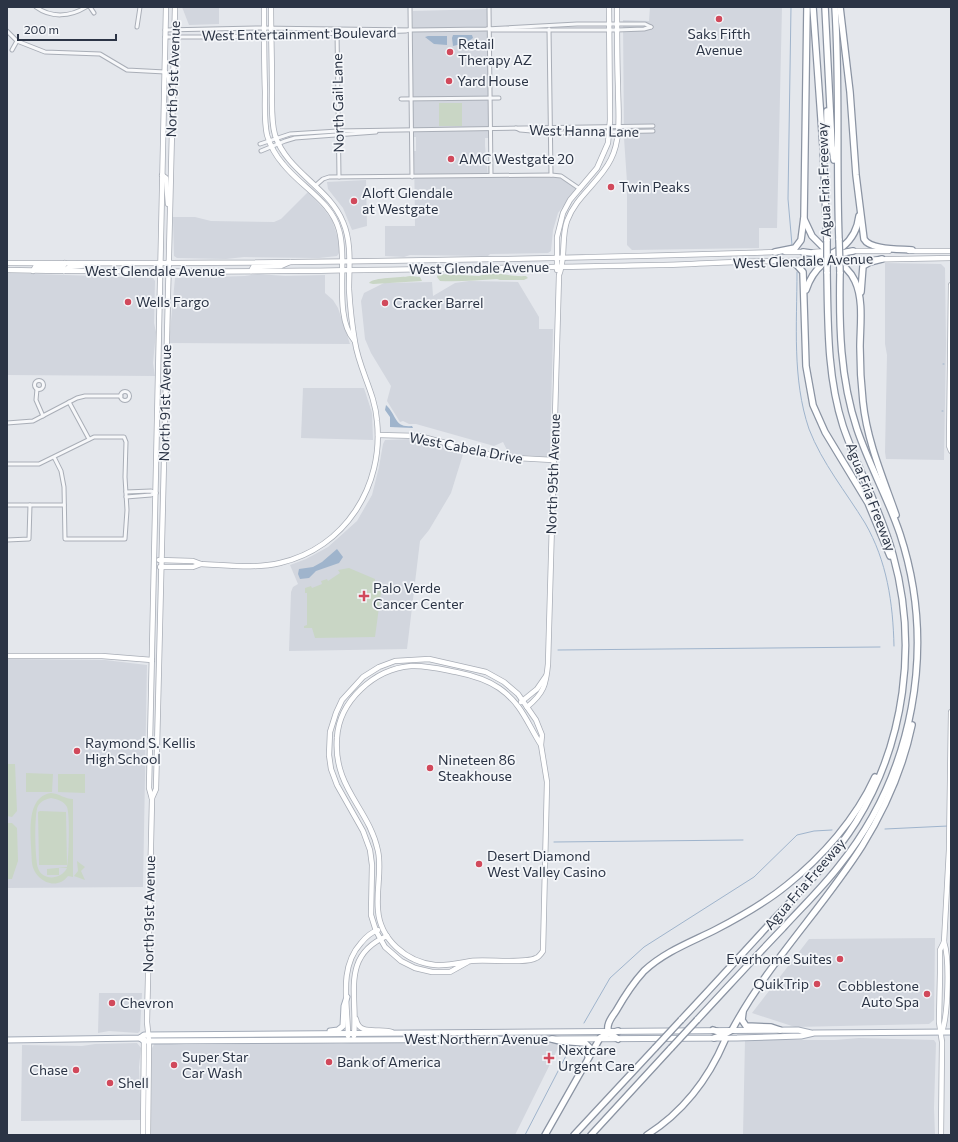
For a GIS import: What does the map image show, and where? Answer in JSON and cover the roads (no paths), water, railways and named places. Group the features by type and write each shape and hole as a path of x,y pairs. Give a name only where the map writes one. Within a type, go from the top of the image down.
{"highway":[{"path":"775,252 792,250 800,243 804,217 807,7"},
{"name":"Agua Fria Freeway","path":"574,1135 831,857 856,822 877,782 887,754 900,703 905,660 905,633 899,583 886,533 848,438 837,401 829,347 824,167 813,7"},
{"path":"822,7 828,136 824,167"},
{"path":"825,7 832,146 837,174"},
{"name":"Agua Fria Freeway","path":"591,1135 840,866 862,833 882,798 896,767 909,724 915,689 918,644 916,607 910,572 899,533 857,429 849,401 844,375 840,340 840,272 837,174 838,86 835,7"},
{"path":"840,7 863,235 867,243 873,247 912,250"},
{"path":"804,299 809,280 831,256 839,251 854,232 858,220 859,204"},
{"path":"804,217 812,236 831,256 847,269 856,281 860,304"},
{"path":"810,260 853,251"},
{"path":"803,252 852,260"},
{"path":"882,259 870,262 862,268 860,304 860,375 865,416 873,450 896,515 899,533"},
{"path":"776,261 794,264 802,270 806,366 815,412 825,432 868,503 882,534 899,583"},
{"path":"714,1038 724,1036 732,1030 767,972 847,868 879,816 894,783 909,742 916,707 915,689"},
{"path":"608,1032 609,1024 629,989 654,963 682,946 759,906 810,865 851,817 887,754"},
{"path":"744,1010 742,1020 746,1026 771,1027 780,1030"},
{"path":"545,1135 600,1038 608,1032 618,1030"},
{"path":"713,1030 724,1036"},
{"path":"608,1032 618,1038"},
{"path":"647,1135 673,1117 695,1093 718,1054 724,1036"},
{"path":"552,1039 560,1041 583,1042 588,1044 590,1051 587,1061"}],"main road":[{"name":"North 91st Avenue","path":"143,1135 143,1086 152,799 149,788 155,566 159,272 166,7"},
{"name":"North 91st Avenue","path":"152,799 156,789 175,7"},
{"path":"264,7 266,120 271,143 283,166 324,204 333,215 341,236 344,314 349,334 354,340"},
{"path":"155,560 193,561 201,564 258,565 280,563 310,553 332,538 353,517 367,492 376,462 378,435 374,402 354,340 350,303 349,242 343,222 332,203 288,159 277,141 273,119 271,7"},
{"name":"North 95th Avenue","path":"559,275 555,267 555,258 557,232 561,219 568,204 603,158 610,132 609,7"},
{"name":"North 95th Avenue","path":"522,710 528,706 543,690 547,674 550,640 553,460 559,275 562,267 564,231 570,215 576,205 609,164 616,146 618,132 617,7"},
{"path":"165,72 169,77 169,94 172,110"},
{"path":"162,175 166,178 166,199 170,209"},
{"name":"West Glendale Avenue","path":"839,251 951,251"},
{"name":"West Glendale Avenue","path":"7,263 292,262 562,258 803,252"},
{"name":"West Glendale Avenue","path":"852,260 951,258"},
{"name":"West Glendale Avenue","path":"7,270 169,272 349,270 562,267 810,260"},
{"path":"251,271 253,267 282,266 292,262"},
{"path":"33,271 35,267 63,267 65,263"},
{"path":"64,271 69,267 82,267 94,263"},
{"path":"951,278 949,446 951,451"},
{"path":"158,367 166,367"},
{"name":"West Cabela Drive","path":"378,435 419,436 499,457 553,460"},
{"path":"156,493 160,495 159,507 162,513"},
{"path":"155,566 193,567 201,564"},
{"path":"7,656 102,656 152,660 155,667 158,694"},
{"path":"468,962 450,972 441,973 423,970 401,961 389,951 380,939 370,910 372,859 368,842 335,780 329,759 331,726 339,707 349,691 363,677 379,667 395,661 421,658 437,660 486,672 504,682 528,706 540,727 542,735 541,745 547,782 543,951 534,959 487,959 441,965 420,962 404,954 383,929 378,906 380,870 378,851 374,837 365,819 342,779 338,763 336,746 338,729 345,711 351,700 367,684 379,676 397,668 410,666 430,667 483,679 500,688 522,710 541,745"},
{"path":"517,704 537,689 547,674"},
{"path":"941,1135 942,1032 946,1022 947,950 944,942 949,834 951,712"},
{"path":"150,752 156,752"},
{"path":"358,822 365,819"},
{"path":"351,1037 347,997 347,971 350,960 358,947 376,931 383,929"},
{"path":"351,1037 354,977 358,963 366,950 380,939 388,936"},
{"path":"309,1034 336,1031 342,1028 344,1021 344,1006 347,997"},
{"path":"353,998 356,1005 356,1021 360,1027 364,1030 387,1030 395,1034"},
{"path":"618,1030 798,1030 814,1033 951,1032"},
{"name":"West Northern Avenue","path":"7,1040 145,1037 247,1038 455,1036 514,1033 608,1032"},
{"path":"491,1039 494,1036 506,1036 514,1033"},
{"path":"724,1036 801,1036 814,1033"},
{"name":"West Northern Avenue","path":"247,1038 309,1034 351,1037 395,1034 491,1039 714,1038"},
{"name":"North 91st Avenue","path":"145,1037 148,1135"},
{"path":"143,1086 146,1090 148,1116"}],"street":[{"path":"36,7 52,14 59,15 80,11 86,7"},
{"path":"90,7 94,13"},
{"path":"137,27 140,7"},
{"path":"410,7 409,30 412,177"},
{"path":"489,7 491,175"},
{"name":"West Entertainment Boulevard","path":"165,30 264,28 337,31 610,24 645,24 651,27 644,30 492,30 489,28"},
{"path":"548,25 551,175"},
{"path":"7,31 17,41 36,49 52,53 100,54 132,72 165,72"},
{"name":"West Entertainment Boulevard","path":"165,36 311,35 337,31"},
{"name":"North Gail Lane","path":"337,31 339,177"},
{"path":"12,50 17,41"},
{"path":"401,99 499,98"},
{"name":"West Hanna Lane","path":"271,143 293,133 653,126"},
{"name":"West Hanna Lane","path":"516,128 520,130 550,132 653,131"},
{"name":"West Hanna Lane","path":"277,141 338,132"},
{"path":"260,144 271,143"},
{"path":"261,151 271,143"},
{"path":"315,186 327,177 551,175 561,176 580,189"},
{"path":"37,389 36,400 43,416"},
{"path":"7,423 33,421 69,402 85,396 121,396"},
{"path":"69,402 89,439"},
{"path":"7,464 39,464 94,437 124,437 126,442 127,536 125,539 65,539 64,487 61,471 54,457"},
{"path":"126,492 151,490 156,493"},
{"path":"126,497 151,495 156,493"},
{"path":"7,505 64,505"},
{"path":"7,540 29,539 30,505"}],"water":[{"path":"453,35 472,35 473,38 466,43 453,46"},
{"path":"447,36 447,45 434,44 425,37"},
{"path":"386,405 399,423 406,426 412,426 413,428 390,427 390,417 385,410"},
{"path":"337,549 343,557 339,563 316,571 309,578 300,579 298,574 299,569 313,567 322,562"}],"waterway":[{"path":"791,7 788,199 792,245"},
{"path":"797,272 796,331 798,371 804,410 814,442 865,523 879,552 884,567 890,598 894,646"},
{"path":"558,650 880,647"},
{"path":"885,829 948,826"},
{"path":"584,1023 610,978 644,947 754,877 797,835 814,831 832,830"},
{"path":"554,842 743,840"},
{"path":"525,1135 570,1048"}],"place":[{"name":"Saks Fifth Avenue","path":"719,19"},
{"name":"Retail Therapy AZ","path":"450,52"},
{"name":"Yard House","path":"449,81"},
{"name":"AMC Westgate 20","path":"451,159"},
{"name":"Twin Peaks","path":"611,187"},
{"name":"Aloft Glendale at Westgate","path":"354,201"},
{"name":"Wells Fargo","path":"128,302"},
{"name":"Cracker Barrel","path":"385,303"},
{"name":"Palo Verde Cancer Center","path":"364,596"},
{"name":"Raymond S. Kellis High School","path":"77,751"},
{"name":"Nineteen 86 Steakhouse","path":"430,768"},
{"name":"Desert Diamond West Valley Casino","path":"479,864"},
{"name":"Everhome Suites","path":"840,959"},
{"name":"QuikTrip","path":"817,984"},
{"name":"Cobblestone Auto Spa","path":"927,994"},
{"name":"Chevron","path":"112,1003"},
{"name":"Nextcare Urgent Care","path":"549,1058"},
{"name":"Bank of America","path":"329,1062"},
{"name":"Super Star Car Wash","path":"174,1065"},
{"name":"Chase","path":"76,1070"},
{"name":"Shell","path":"110,1083"}]}
